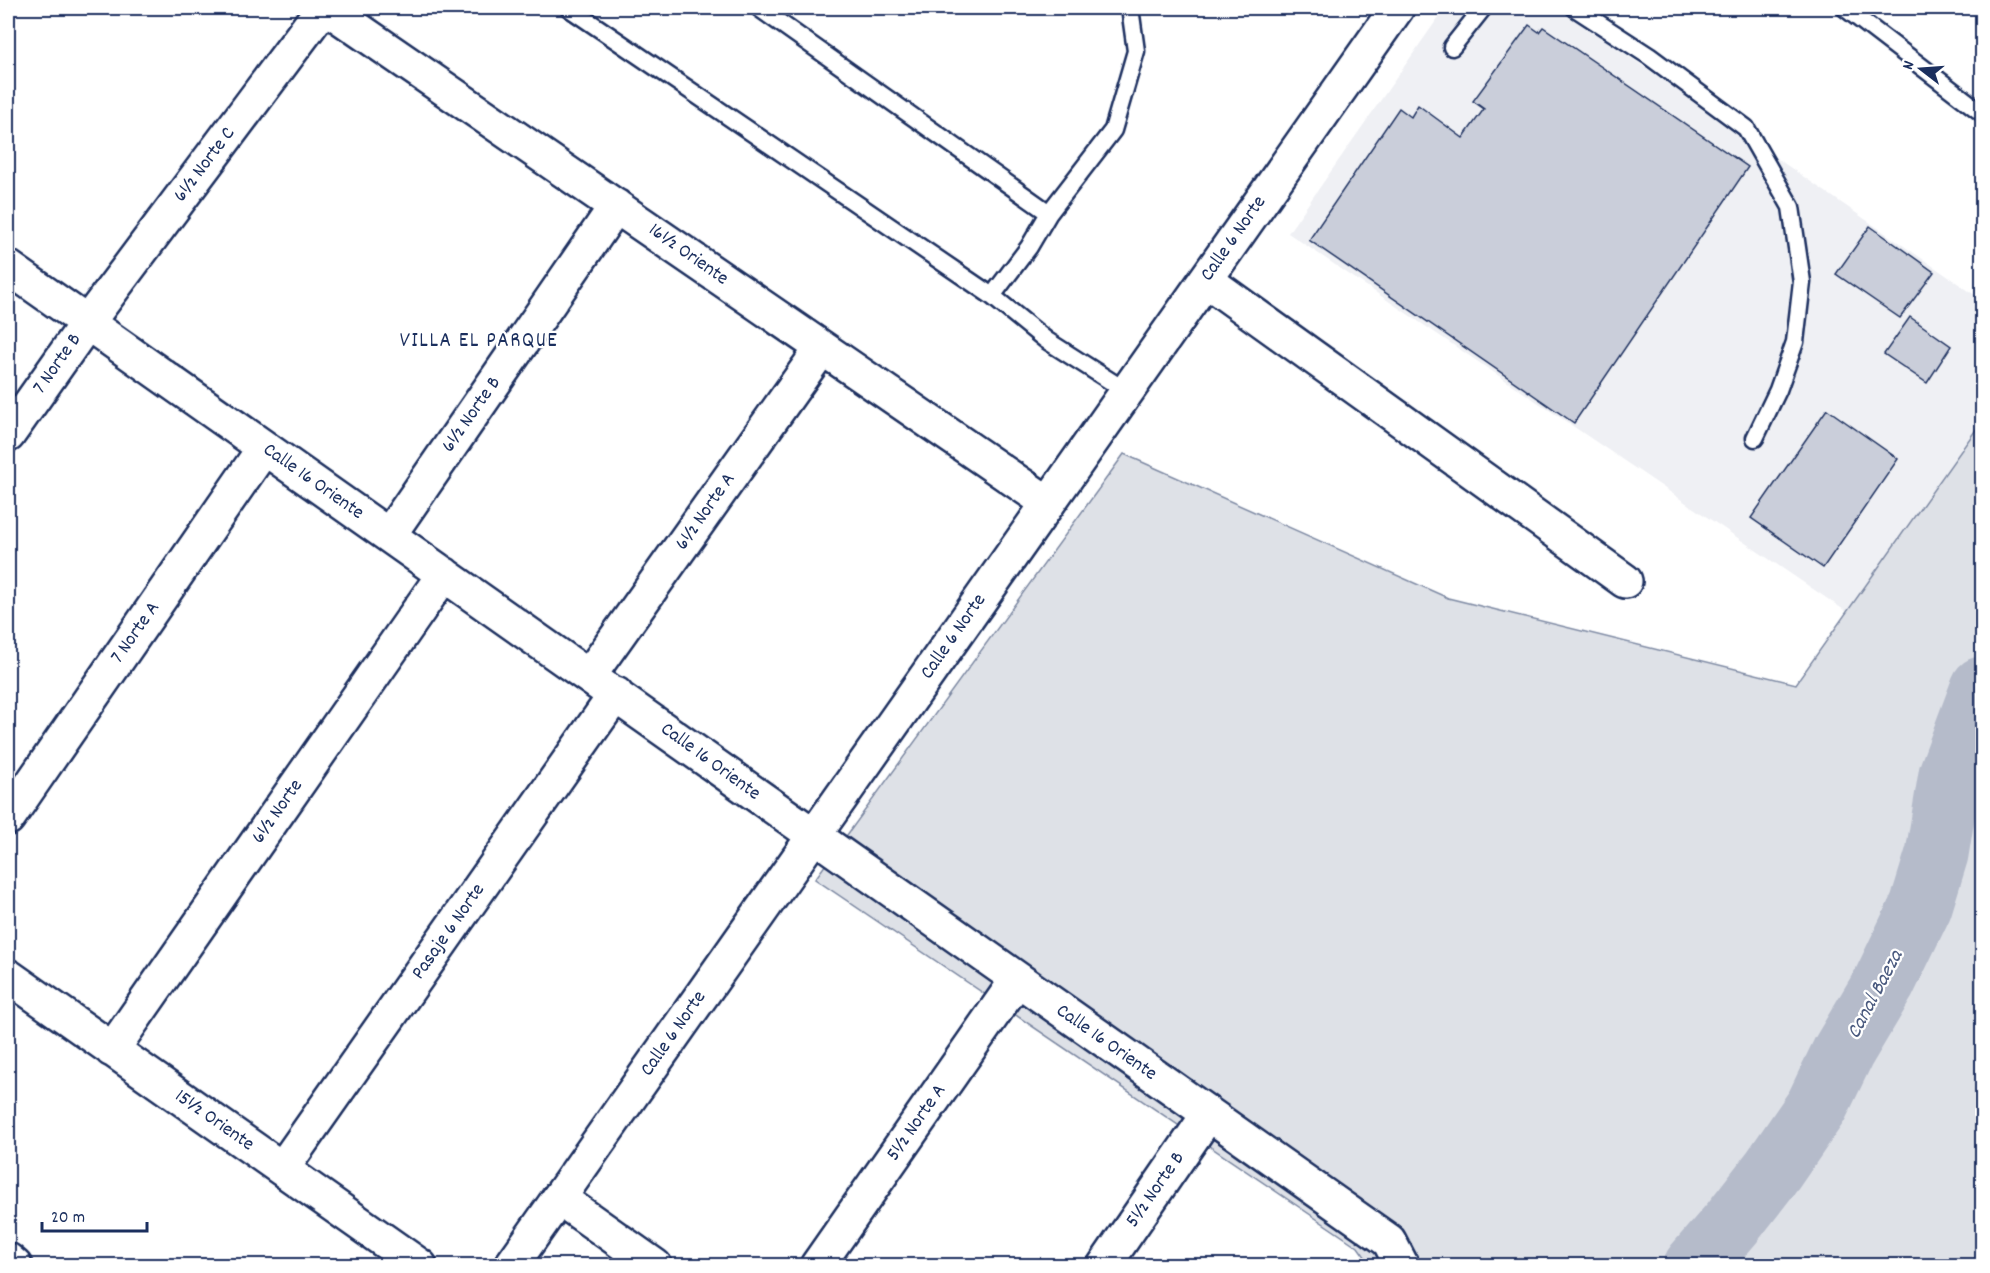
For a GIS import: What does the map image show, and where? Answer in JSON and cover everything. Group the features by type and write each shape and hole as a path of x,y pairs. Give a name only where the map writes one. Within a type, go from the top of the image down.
{"street":[{"name":"16½ Oriente","path":"325,8 1048,503"},
{"name":"6½ Norte C","path":"87,323 325,8"},
{"name":"Calle 6 Norte","path":"511,1266 1397,8"},
{"name":"6½ Norte B","path":"389,535 616,206"},
{"name":"Calle 16 Oriente","path":"8,267 616,694 813,837 1389,1241 1402,1266"},
{"path":"1206,280 1625,581"},
{"name":"7 Norte B","path":"8,435 87,323"},
{"name":"6½ Norte A","path":"589,676 822,348"},
{"name":"7 Norte A","path":"8,818 264,448"},
{"name":"6½ Norte","path":"112,1050 444,574"},
{"name":"Pasaje 6 Norte","path":"282,1169 616,694"},
{"name":"15½ Oriente","path":"8,976 420,1266"},
{"name":"5½ Norte A","path":"817,1266 1017,980"},
{"name":"5½ Norte B","path":"1104,1266 1208,1114"},
{"path":"559,1198 655,1266"},
{"path":"8,1260 15,1266"}],"lane":[{"path":"569,8 992,296 1046,340 1126,391"},
{"path":"759,8 1049,213"},
{"path":"992,296 1029,247 1049,213 1113,130 1136,51 1130,8"},
{"path":"1452,47 1483,8"},
{"path":"1575,8 1648,56 1746,128 1791,207 1802,282 1795,342 1778,390 1755,438"},
{"path":"1845,8 1983,113"}],"shaded area":[{"path":"1445,8 1559,8 1982,300 1982,421 1847,612 1288,233"},
{"path":"1982,421 1982,1265 1371,1265 1358,1247 815,879 1124,454 1448,598 1796,684"}],"building":[{"path":"1529,25 1539,32 1543,27 1748,167 1574,423 1309,240 1399,108 1411,117 1418,105 1463,138 1484,109 1473,101"},
{"path":"1870,226 1934,272 1900,318 1836,274"},
{"path":"1910,317 1951,346 1927,383 1884,354"},
{"path":"1827,409 1898,459 1823,568 1751,518"}],"waterway":[{"name":"Canal Baeza","path":"1695,1266 1773,1170 1817,1106 1843,1052 1884,983 1921,906 1937,854 1950,774 1982,688"}],"district":[{"name":"VILLA EL PARQUE","path":"479,342"}]}
